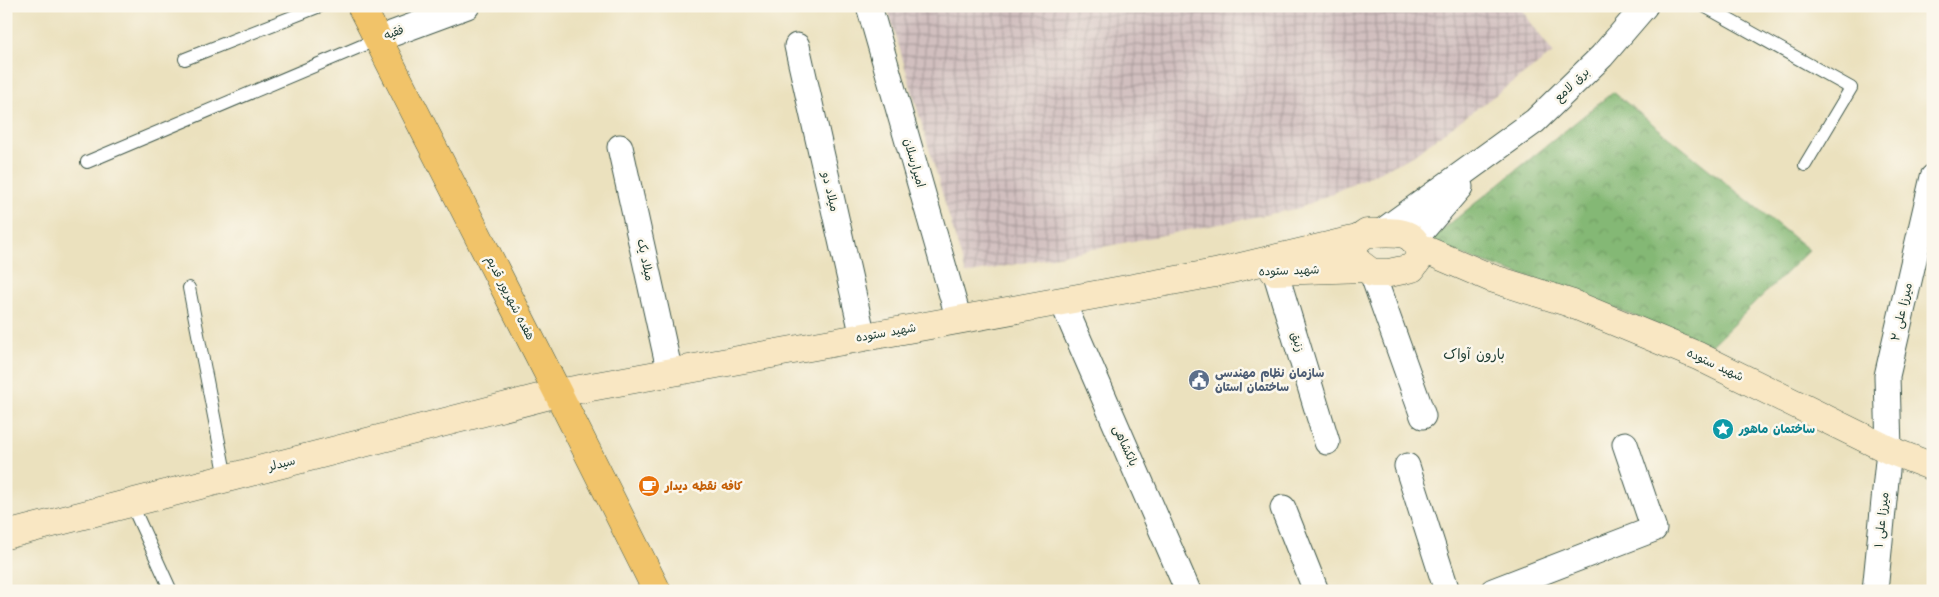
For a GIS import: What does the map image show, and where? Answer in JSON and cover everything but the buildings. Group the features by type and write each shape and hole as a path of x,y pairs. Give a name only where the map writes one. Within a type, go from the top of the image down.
{"main road":[{"name":"هفده شهریور قدیم","path":"361,6 558,393 656,591"},
{"path":"1405,234 1417,243 1420,257 1412,268 1389,273 1368,270 1356,261 1353,248 1368,236 1405,234"},
{"name":"شهید ستوده","path":"558,393 1215,273 1368,236"},
{"name":"شهید ستوده","path":"1417,243 1491,278 1570,303 1698,356 1889,450 1933,467"},
{"name":"شهید ستوده","path":"1215,273 1368,270"},
{"name":"شهید ستوده","path":"1405,270 1491,278"},
{"name":"سیدلر","path":"6,535 558,393"}],"street":[{"name":"فقیه","path":"378,39 467,6"},
{"name":"امیرارسلان","path":"869,6 959,320"},
{"name":"برق لامع","path":"1368,236 1490,154 1535,121 1602,56 1645,6"},
{"name":"میلاد دو","path":"797,46 863,337"},
{"name":"میلاد یک","path":"620,147 670,373"},
{"name":"برق لامع","path":"1417,243 1490,154"},
{"name":"میرزا علی ۲","path":"1889,450 1887,376 1933,177"},
{"path":"1368,270 1422,416"},
{"name":"زنبق","path":"1275,271 1327,442"},
{"name":"بانکشاهی","path":"1062,301 1188,591"},
{"path":"1493,591 1654,529 1625,444"},
{"name":"میرزا علی ۱","path":"1875,591 1889,450"},
{"path":"1407,466 1447,591"},
{"path":"1283,508 1316,591"}],"lane":[{"path":"185,59 320,6"},
{"path":"1704,6 1851,88 1805,165"},
{"path":"87,162 378,39"},
{"path":"189,288 226,478"},
{"path":"131,503 171,591"}],"shaded area":[{"path":"887,6 1519,6 1553,53 1409,158 1300,208 966,274"}],"green space":[{"path":"1613,92 1809,250 1711,346 1575,293 1426,243"}],"place":[{"name":"سازمان نظام مهندسی ساختمان استان","path":"1199,380"},
{"name":"ساختمان ماهور","path":"1723,429"},
{"name":"کافه نقطه دیدار","path":"649,486"}],"district":[{"name":"بارون آواک","path":"1474,355"}]}
